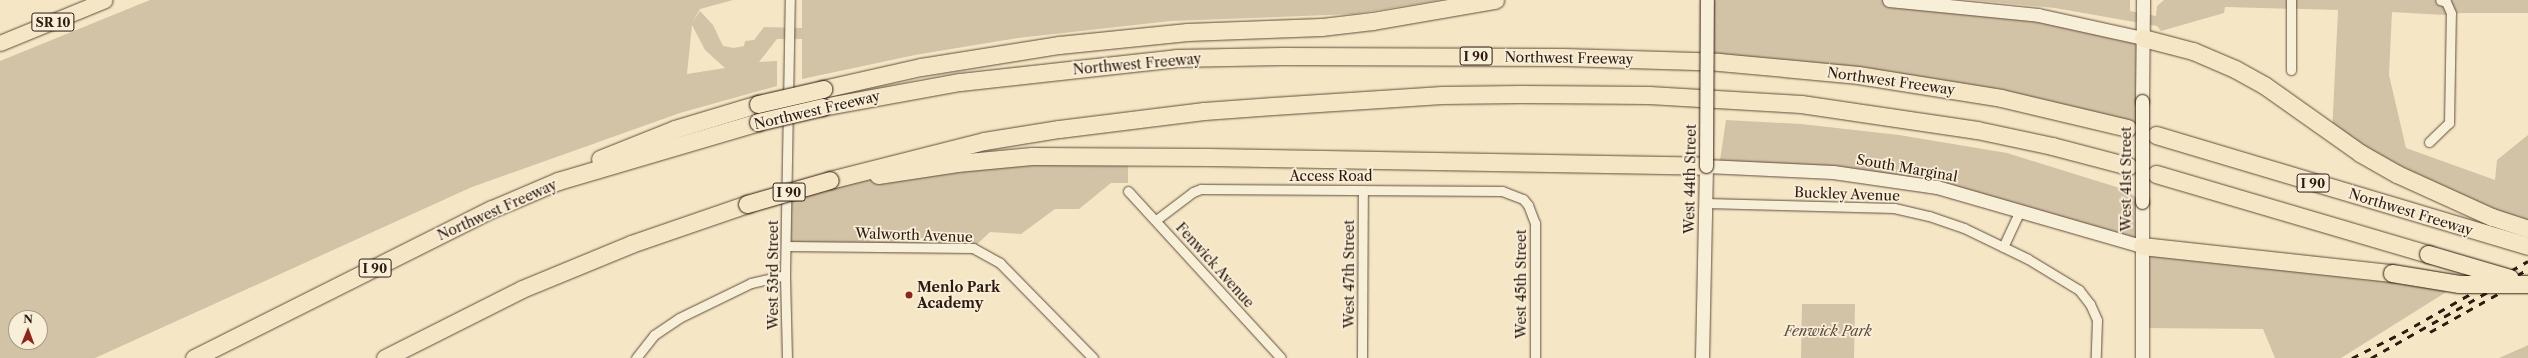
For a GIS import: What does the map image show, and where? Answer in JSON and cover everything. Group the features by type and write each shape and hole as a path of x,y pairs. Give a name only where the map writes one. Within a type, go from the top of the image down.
{"highway":[{"path":"558,181 605,156 675,129 758,104 921,67 1059,45 1180,33 1321,27 1373,21 1495,0"},
{"path":"2143,38 2193,51 2235,69 2264,86 2360,153 2433,192 2492,217 2528,229"},
{"name":"Northwest Freeway","path":"194,358 492,209 558,181 758,122 822,107 960,82 1176,58 1282,56 1564,57 1719,62 1858,75 2001,98 2128,128"},
{"name":"I 90","path":"386,358 529,286 631,244 747,204 835,179 984,141 1134,119 1273,106 1442,95 1649,95 1801,104 1977,130 2052,146 2128,166"},
{"name":"Northwest Freeway","path":"2156,135 2528,246"},
{"path":"835,179 899,173 957,163 1032,156 1209,156 1706,166"},
{"name":"I 90","path":"2156,174 2528,284"},
{"path":"2142,246 2392,273 2459,284 2528,284"}],"main road":[{"name":"SR 10","path":"0,43 105,0"}],"street":[{"name":"West 53rd Street","path":"788,358 785,275 790,0"},
{"name":"West 44th Street","path":"1702,358 1706,203 1707,0"},
{"path":"1889,0 2038,15 2143,38"},
{"name":"West 41st Street","path":"2142,358 2143,0"},
{"path":"2291,0 2291,70"},
{"path":"2429,142 2449,123 2451,9 2446,2 2440,0"},
{"name":"South Marginal","path":"1706,166 1833,172 1929,186 2142,246"},
{"name":"Access Road","path":"1156,220 1193,192 1201,189 1502,191 1514,196"},
{"name":"West 47th Street","path":"1362,358 1364,190"},
{"name":"Fenwick Avenue","path":"1128,191 1281,358"},
{"name":"West 45th Street","path":"1514,196 1523,199 1528,205 1535,223 1535,358"},
{"name":"Buckley Avenue","path":"1706,203 1894,208 1929,216 1964,228 2035,263 2079,290 2090,304 2097,320 2096,358"},
{"path":"2003,247 2020,211"},
{"name":"Walworth Avenue","path":"786,246 973,248 1000,263 1093,358"},
{"path":"636,358 654,335 679,318 751,283 785,275"}],"green space":[{"path":"150,0 733,0 700,9 692,23 700,11 713,25 723,46 734,48 744,46 745,41 754,40 764,27 802,28 802,0 1441,0 1354,14 1171,21 1018,38 915,55 802,79 802,39 777,39 759,62 777,61 777,86 680,113 472,187 95,358 0,358 0,61","holes":["692,25 705,50 725,68 687,74"]},
{"path":"1707,0 1889,0 1926,2 2143,38 2142,133 2001,98 1706,62"},
{"path":"1970,0 2130,0 2130,11 2156,16 2157,6 2164,0 2528,0 2528,13 2461,13 2444,15 2392,12 2389,75 2406,148 2495,180 2497,160 2528,135 2528,229 2332,133 2338,10 2225,7 2224,13 2161,31 2157,26 2055,8"},
{"path":"1726,120 1801,124 1899,135 2007,153 2126,190 2142,202 2142,246 1937,187 1719,167"},
{"path":"1128,157 1128,183 1111,183 1079,209 1055,209 1021,234 990,232 973,248 786,246 787,199 840,178"},
{"path":"2142,246 2459,284 2341,358 2275,358 2263,329 2142,328"},
{"name":"Fenwick Park","path":"1802,304 1855,304 1854,358 1801,358"},
{"path":"2528,345 2528,358 2499,358 2524,347"}],"railway":[{"path":"2352,358 2402,333 2528,261"},
{"path":"2371,358 2528,269"},
{"path":"2430,332 2528,277"}],"place":[{"name":"Menlo Park Academy","path":"909,295"}]}
